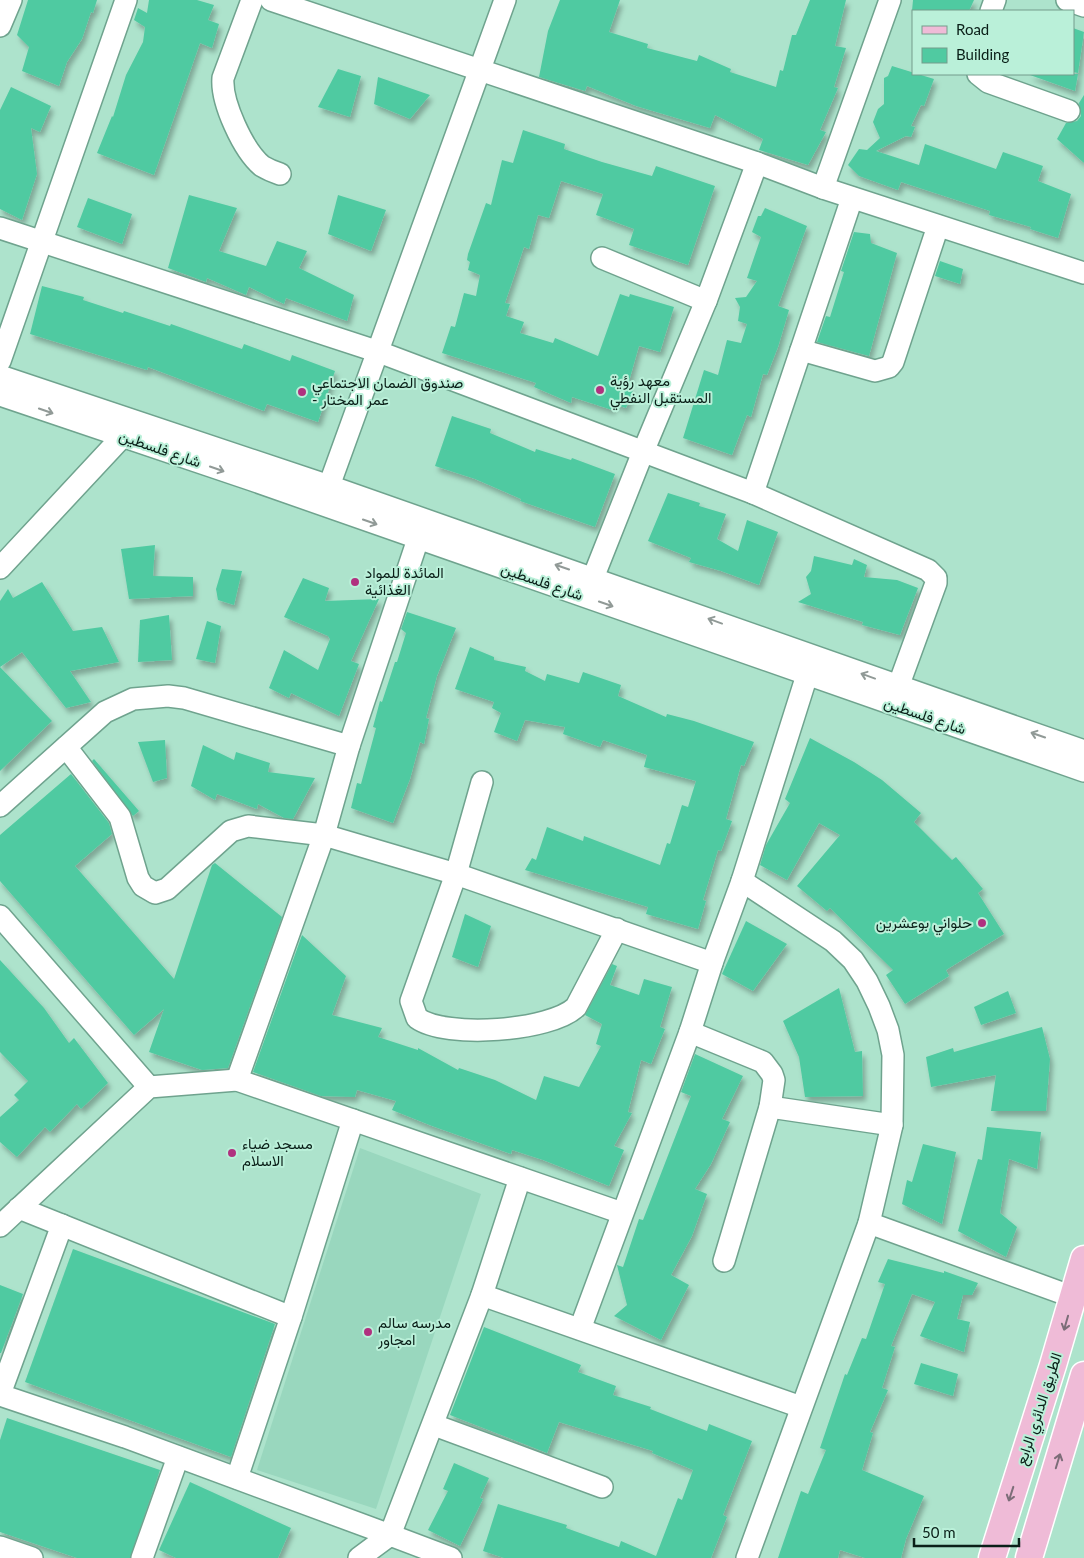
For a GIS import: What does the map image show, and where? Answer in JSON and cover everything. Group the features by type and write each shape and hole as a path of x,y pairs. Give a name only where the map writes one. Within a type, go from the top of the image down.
{"main road":[{"name":"الطريق الدائري الرابع","path":"1013,1555 1073,1297 1084,1259"},
{"name":"الطريق الدائري الرابع","path":"1013,1555 1084,1375"}],"street":[{"path":"0,26 11,0"},
{"path":"0,361 126,0"},
{"path":"252,0 223,78 222,90 232,118 253,156 262,166 280,174"},
{"path":"271,0 757,163 852,198 1084,273"},
{"path":"329,486 481,72 505,0"},
{"path":"823,188 890,0"},
{"path":"1067,0 1084,6"},
{"path":"979,75 988,82 1069,111"},
{"path":"593,578 706,301 757,163"},
{"path":"753,493 852,198"},
{"path":"801,350 875,370 889,367 893,362 938,226"},
{"path":"0,228 379,352 753,493 928,570 936,578 936,583 898,686"},
{"path":"602,258 706,301"},
{"name":"شارع فلسطين","path":"0,376 255,472 418,538 1084,771"},
{"name":"شارع فلسطين","path":"0,395 122,436 255,472 329,486 1084,751"},
{"path":"0,568 122,436"},
{"path":"237,1080 324,835 349,746 418,538"},
{"path":"580,1329 690,1032 712,963 742,881 807,675"},
{"path":"0,806 105,712 132,699 168,696 184,698 349,746"},
{"path":"66,747 116,810 123,822 138,878 149,890 155,892 167,889 226,835 239,827 248,826 324,835 456,874 712,963"},
{"path":"482,782 456,874 410,1001 412,1011 424,1023 437,1027 465,1029 523,1027 565,1016 576,1007 617,929"},
{"path":"742,881 833,941 853,960 867,981 888,1030 893,1055 892,1125 868,1223 747,1558"},
{"path":"0,916 148,1087"},
{"path":"690,1032 763,1062 774,1080 770,1107 724,1261"},
{"path":"0,1226 148,1087 237,1080 622,1213"},
{"path":"770,1107 892,1125"},
{"path":"237,1478 291,1317 353,1120"},
{"path":"359,1558 390,1535 434,1425 482,1296 520,1178"},
{"path":"19,1208 291,1317"},
{"path":"868,1223 1073,1297"},
{"path":"62,1225 0,1394 237,1478 451,1558"},
{"path":"482,1296 801,1407"},
{"path":"434,1425 602,1487"},
{"path":"142,1558 178,1457"},
{"path":"0,1546 32,1558"}],"shaded area":[{"name":"مدرسه سالم امجاور","path":"360,1148 481,1194 376,1509 257,1470"}],"building":[{"path":"28,0 97,0 82,39 67,62 59,86 22,71 29,47 17,35"},
{"path":"149,0 197,0 214,5 208,20 219,24 212,48 200,43 154,175 97,153 113,117 126,75 143,42 145,27 134,20 138,8 147,13"},
{"path":"560,0 620,0 609,32 648,44 647,48 697,61 699,55 731,69 730,72 776,87 780,70 783,71 792,35 796,35 810,0 846,0 835,46 846,48 834,87 838,88 820,130 826,132 808,165 759,150 763,139 715,115 710,128 636,106 587,86 585,91 539,77 548,31"},
{"path":"913,0 974,0 969,10 912,10"},
{"path":"1074,28 1084,32 1078,73 1074,72"},
{"path":"892,66 912,72 912,75 921,75 934,79 924,106 921,105 911,126 915,127 911,137 906,136 876,151 919,165 925,144 996,169 1003,152 1043,166 1038,181 1071,194 1058,238 1030,229 1031,227 989,215 990,211 901,182 898,190 859,176 848,165 859,149 867,150 880,138 873,122 878,109 884,104 884,78 888,76"},
{"path":"338,69 361,76 350,117 318,107"},
{"path":"1078,74 1075,91 1030,75"},
{"path":"378,77 430,95 410,119 374,104"},
{"path":"11,87 51,106 40,132 31,128 37,174 22,220 0,209 0,110"},
{"path":"1084,95 1084,163 1057,139 1066,123 1077,121 1081,116 1079,103"},
{"path":"523,130 565,144 564,149 602,162 652,176 656,166 715,186 688,265 629,245 634,229 596,215 603,194 561,181 549,218 538,215 529,249 524,247 505,303 510,304 506,316 524,322 520,333 553,343 555,338 598,356 620,294 629,297 630,294 674,307 660,352 639,346 627,388 633,390 626,408 614,404 612,410 572,397 571,403 534,387 536,383 442,353 451,326 455,327 464,293 476,296 480,275 468,270 470,262 467,260 468,254 486,203 491,205 502,160 513,163"},
{"path":"189,195 237,208 219,251 266,266 277,241 307,251 299,268 354,295 347,321 286,298 284,304 249,287 246,295 207,278 206,282 168,268"},
{"path":"338,195 386,210 371,251 328,234"},
{"path":"88,198 132,214 122,244 77,227"},
{"path":"765,208 807,226 778,306 789,310 778,347 767,375 763,374 751,417 747,415 732,455 683,438 704,370 718,375 727,340 741,343 747,324 738,321 740,307 735,298 746,297 757,281 747,278 761,237 752,232 758,216 761,216"},
{"path":"854,232 870,234 871,243 897,253 869,356 817,342 826,316 830,317 844,272 841,271"},
{"path":"940,261 963,269 960,284 935,276"},
{"path":"42,286 84,297 83,300 123,313 124,311 170,326 171,324 242,349 244,344 290,361 292,355 335,371 318,422 267,404 264,411 148,367 147,370 30,334"},
{"path":"452,416 491,429 490,433 535,452 536,449 571,460 572,458 615,474 595,527 520,501 521,499 475,479 435,466"},
{"path":"668,493 700,503 699,506 726,514 717,539 738,551 747,520 778,532 759,585 689,562 691,558 648,541"},
{"path":"155,545 153,576 193,577 193,596 129,599 121,549"},
{"path":"814,556 852,565 854,559 867,565 864,577 897,580 918,588 900,635 862,625 863,622 798,602 811,594 806,577 811,571"},
{"path":"222,569 242,571 234,605 218,600 216,589"},
{"path":"303,578 329,588 325,601 379,599 351,661 359,664 339,716 291,693 289,698 269,688 284,650 318,670 330,639 328,636 284,617"},
{"path":"42,582 73,631 102,627 119,662 70,671 91,702 66,708 22,652 0,667 0,601 8,589 13,598"},
{"path":"407,612 456,628 437,676 426,718 429,719 424,744 420,742 410,779 393,823 351,808 357,783 361,784 376,728 373,727 380,701 382,702 406,633 401,629"},
{"path":"169,615 172,660 138,662 140,620"},
{"path":"207,621 221,626 215,663 196,659"},
{"path":"470,647 494,657 494,660 526,667 525,671 545,681 547,674 579,683 583,672 621,685 618,696 666,717 667,714 694,721 754,742 744,766 741,765 726,819 732,821 721,851 718,850 703,900 706,901 698,929 646,914 648,907 525,870 532,858 536,860 547,827 583,841 584,836 660,865 667,843 670,844 682,805 688,807 696,781 644,767 647,755 603,740 600,747 563,734 565,727 525,720 517,741 494,732 501,713 492,708 494,702 455,689"},
{"path":"0,667 52,721 0,771"},
{"path":"810,738 882,780 921,813 914,822 952,860 956,857 983,889 978,893 1004,934 946,970 949,976 905,1004 886,975 893,970 830,908 827,911 797,886 840,835 819,823 787,880 760,865 766,845 790,803 785,799"},
{"path":"165,740 167,778 153,782 138,742"},
{"path":"203,745 234,760 236,752 270,763 268,772 315,778 293,819 284,818 258,804 257,809 217,794 215,800 191,786"},
{"path":"94,759 139,811 133,816 92,761"},
{"path":"71,774 109,823 112,834 75,866 174,979 212,865 215,863 282,917 228,1068 202,1070 149,1052 164,1009 134,1035 0,881 0,835"},
{"path":"465,914 491,926 478,967 452,957"},
{"path":"746,921 787,944 753,991 722,974"},
{"path":"302,935 346,976 332,1015 382,1028 378,1037 418,1050 418,1048 458,1070 459,1068 495,1080 536,1100 544,1076 579,1087 601,1046 596,1044 602,1024 585,1015 612,964 617,966 610,985 639,995 644,979 672,987 660,1027 665,1029 651,1064 641,1060 628,1112 632,1113 614,1146 624,1150 609,1186 543,1160 512,1150 511,1154 432,1126 392,1110 396,1101 357,1090 355,1097 321,1096 253,1072"},
{"path":"0,960 44,1008 69,1043 74,1038 108,1083 81,1109 77,1104 50,1132 45,1127 17,1157 0,1142 0,1117 19,1100 14,1095 28,1081 0,1052"},
{"path":"839,988 855,1052 862,1051 863,1096 805,1097 799,1057 783,1021"},
{"path":"1008,991 1016,1013 981,1025 974,1007"},
{"path":"1042,1027 1050,1059 1046,1111 991,1111 996,1075 931,1087 926,1057 953,1048 954,1052"},
{"path":"695,1054 743,1076 722,1119 730,1122 711,1164 695,1189 707,1194 692,1236 671,1275 689,1285 661,1340 614,1316 627,1305 617,1265 623,1267 639,1219 643,1220 691,1096 681,1092"},
{"path":"987,1127 1041,1132 1037,1169 1009,1159 1000,1213 1017,1227 1006,1257 958,1231 978,1159 982,1160"},
{"path":"923,1144 956,1152 942,1224 902,1204 907,1180 912,1182"},
{"path":"73,1249 275,1324 231,1457 25,1382"},
{"path":"888,1259 944,1273 944,1271 978,1283 972,1295 963,1295 957,1319 970,1322 964,1352 920,1336 935,1302 912,1294 891,1346 895,1347 882,1388 888,1390 870,1432 873,1433 862,1470 924,1496 906,1539 901,1558 865,1558 840,1550 838,1558 778,1558 801,1491 808,1494 826,1450 820,1448 845,1374 847,1375 862,1338 866,1339 885,1284 878,1282"},
{"path":"0,1285 23,1294 1,1353 0,1353"},
{"path":"484,1327 581,1365 578,1372 616,1386 613,1395 651,1407 650,1409 707,1431 709,1424 752,1441 723,1515 727,1517 711,1558 504,1558 483,1551 498,1504 567,1525 566,1528 619,1547 621,1541 656,1556 678,1498 682,1500 693,1470 652,1453 653,1451 559,1422 547,1453 450,1415"},
{"path":"921,1363 958,1374 953,1396 914,1384"},
{"path":"7,1418 160,1470 130,1558 77,1558 0,1532 0,1440"},
{"path":"454,1463 489,1478 480,1498 483,1499 460,1546 428,1530 448,1491 443,1489"},
{"path":"190,1482 291,1528 278,1558 176,1558 159,1550"}],"place":[{"name":"معهد رؤية المستقبل النفطي","path":"600,390"},
{"name":"صندوق الضمان الاجتماعي - عمر المختار","path":"302,392"},
{"name":"المائدة للمواد الغذائية","path":"355,582"},
{"name":"حلواني بوعشرين","path":"982,923"},
{"name":"مسجد ضياء الاسلام","path":"232,1153"},
{"name":"مدرسه سالم امجاور","path":"368,1332"}]}
